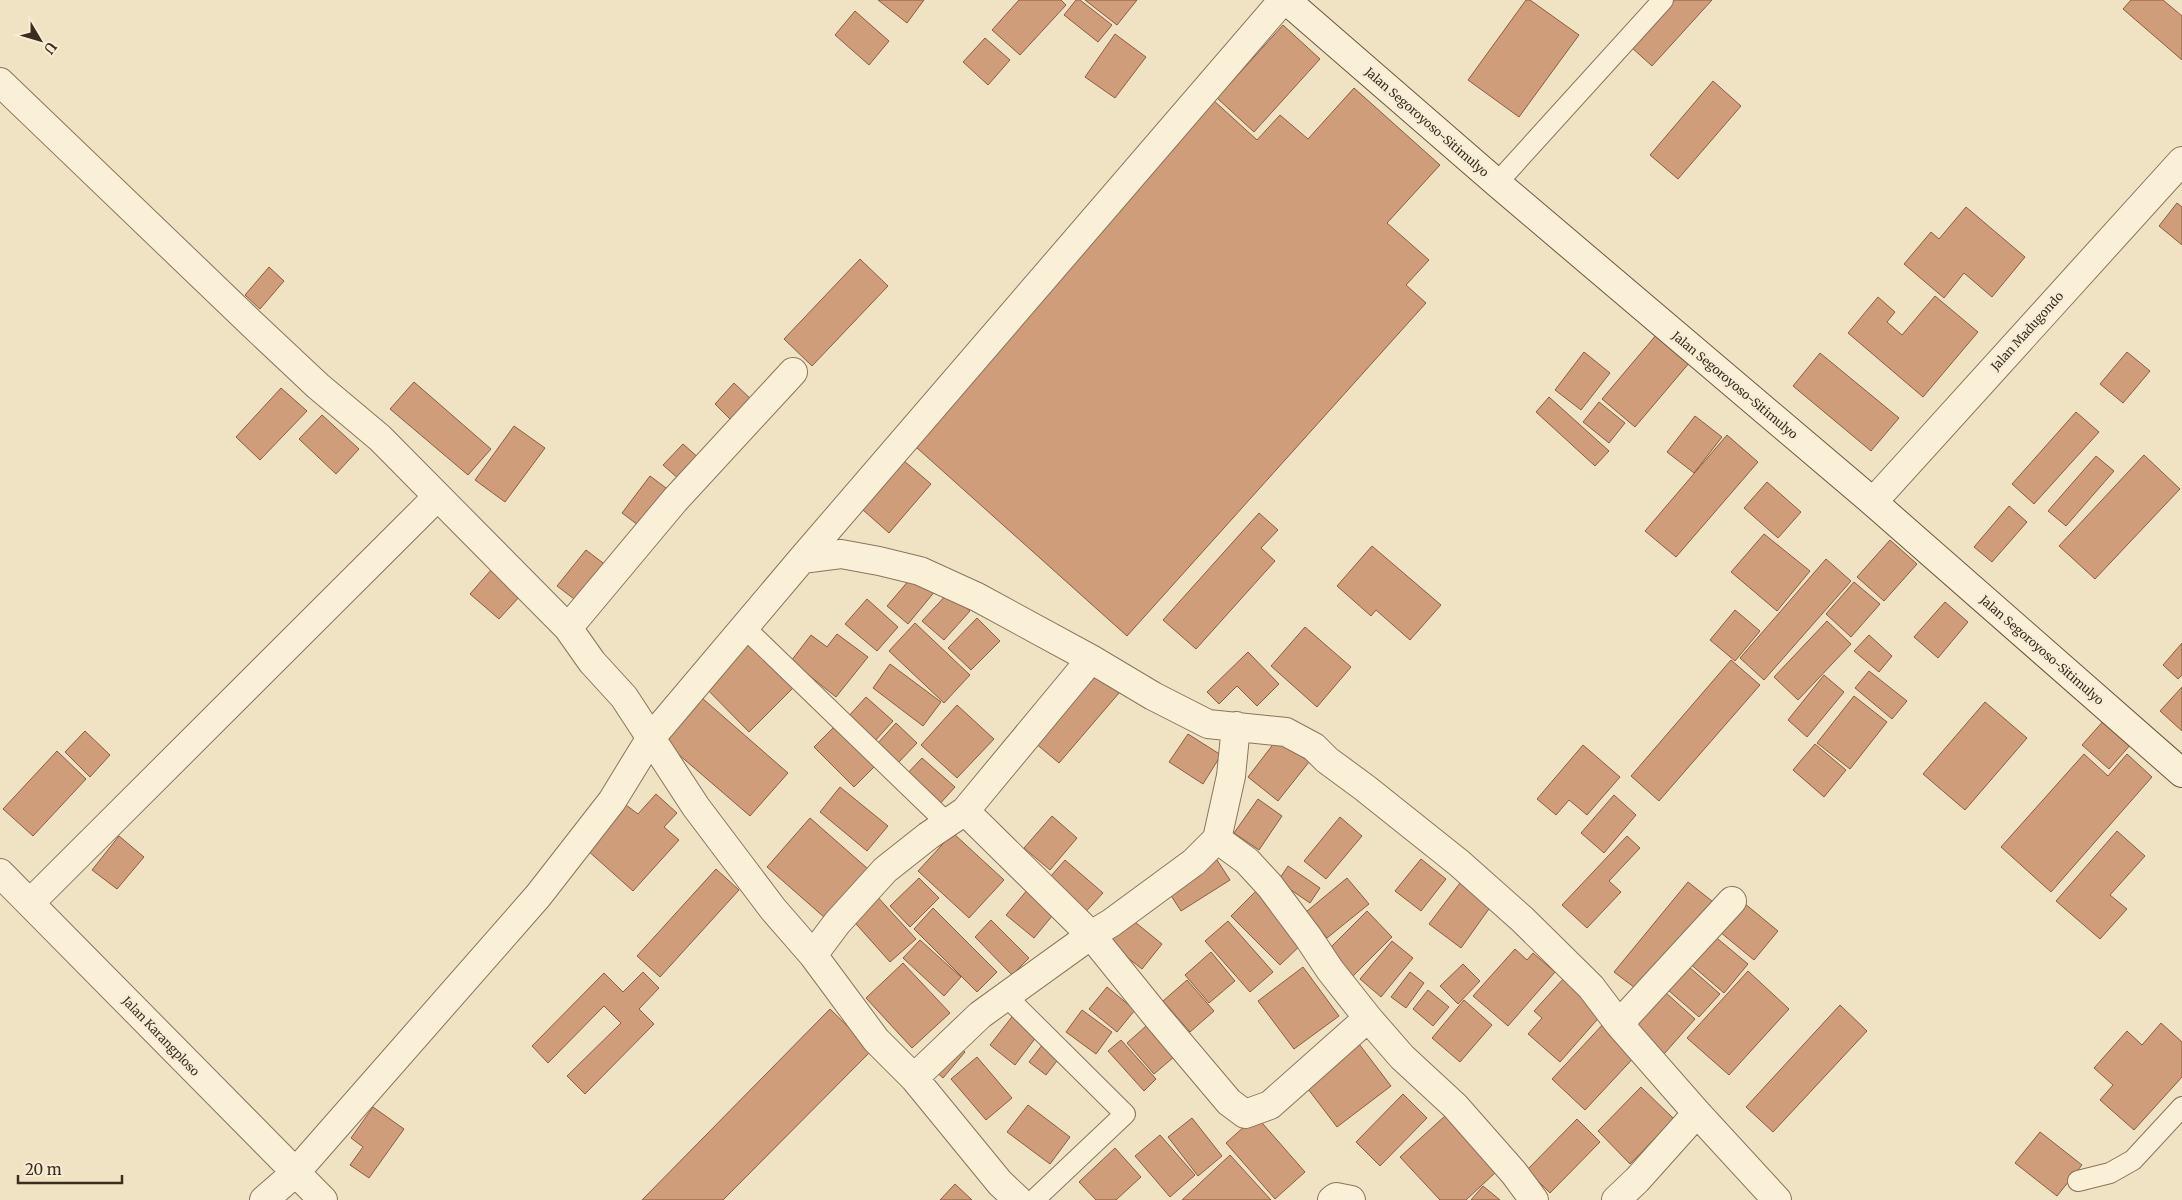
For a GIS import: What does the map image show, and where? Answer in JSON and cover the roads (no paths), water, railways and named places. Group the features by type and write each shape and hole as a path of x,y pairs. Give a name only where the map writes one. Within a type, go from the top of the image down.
{"street":[{"name":"Jalan Segoroyoso-Sitimulyo","path":"1285,0 1497,183 1873,502 2182,773"},
{"path":"264,1200 295,1173 538,896 612,801 650,739 802,559 1285,0"},
{"path":"0,82 251,324 318,386 380,438 510,567 568,628 592,662 624,697 650,739 702,814 773,909 813,955 876,1040 914,1078 1000,1183 1018,1200"},
{"name":"Jalan Madugondo","path":"1873,502 2182,161"},
{"path":"568,628 676,500 793,372"},
{"path":"30,903 437,496"},
{"path":"802,559 840,554 879,561 920,572 977,598 1091,659 1153,696 1208,724 1286,732 1314,747 1327,760 1366,788 1459,863 1522,919 1591,987 1619,1024 1777,1200"},
{"path":"813,955 836,923 885,870 956,817 1091,659"},
{"path":"914,1078 980,1015 1194,862 1217,839 1231,776 1236,726"},
{"path":"956,817 1091,935 1229,1102 1245,1114 1270,1105 1368,1018"},
{"path":"1217,839 1247,861 1270,886 1330,970 1368,1018 1402,1057 1455,1106 1514,1173 1534,1200"},
{"name":"Jalan Karangploso","path":"0,873 323,1200"},
{"path":"1619,1024 1732,901"},
{"path":"1616,1200 1637,1180 1697,1113"},
{"path":"1332,1200 1336,1196 1350,1200"}],"lane":[{"path":"1497,183 1663,0"},
{"path":"744,627 956,817"},
{"path":"1006,996 1124,1114 1034,1200"},
{"path":"2078,1181 2110,1173 2133,1160 2182,1107"}]}
